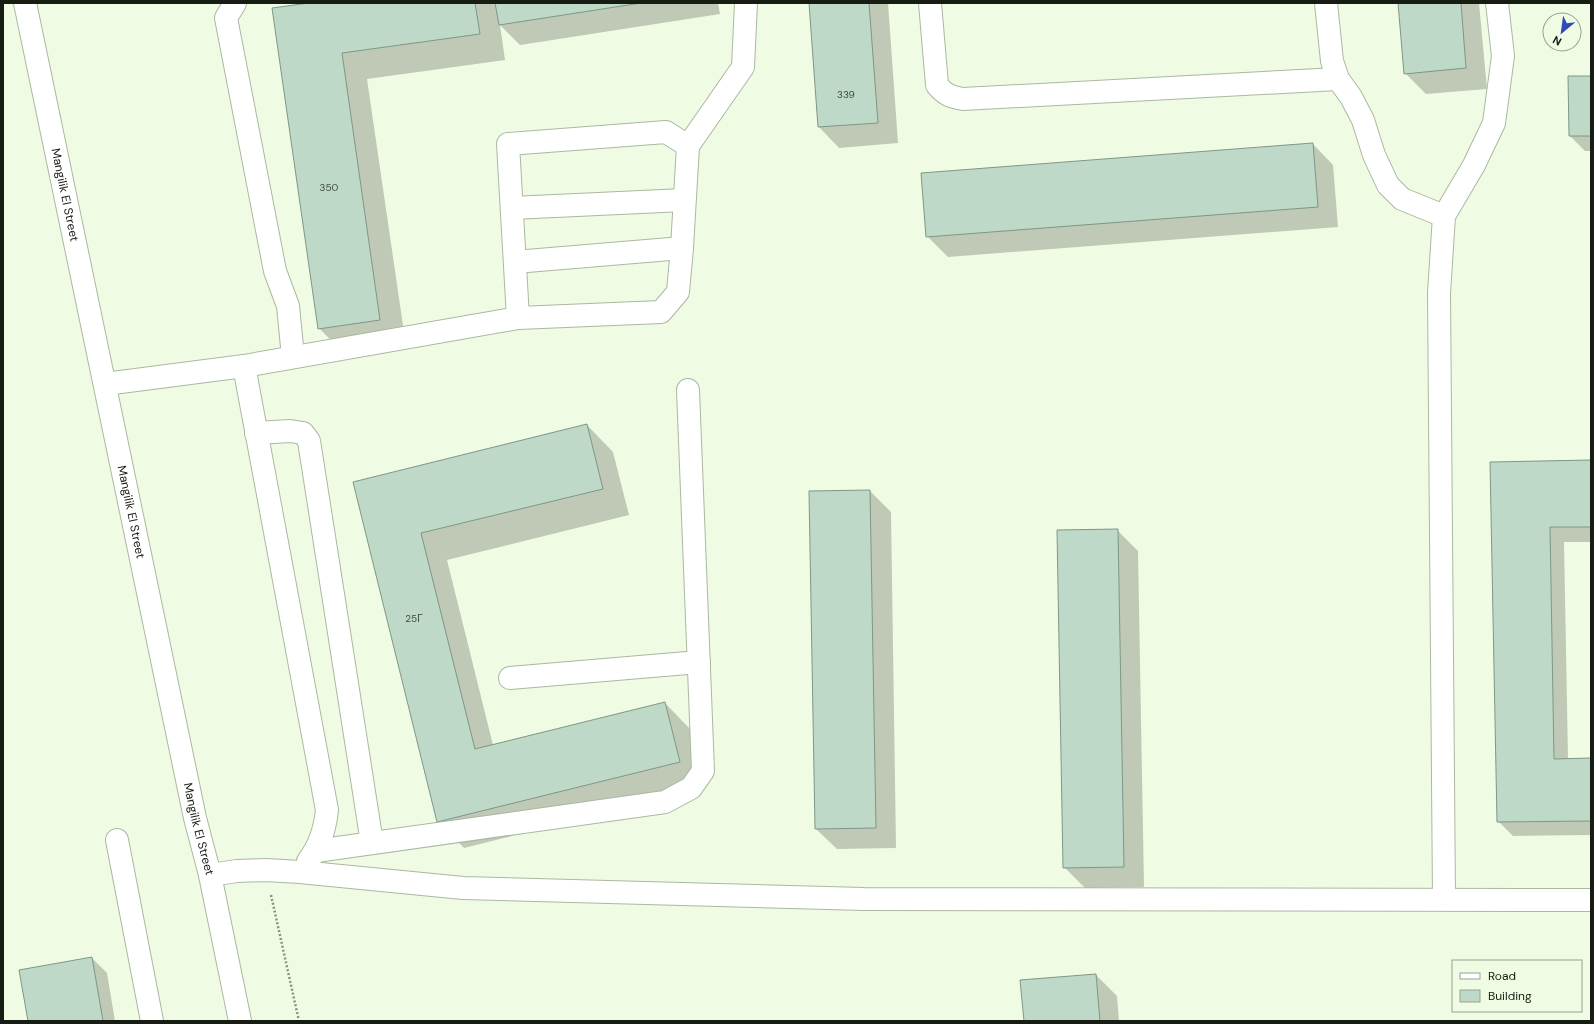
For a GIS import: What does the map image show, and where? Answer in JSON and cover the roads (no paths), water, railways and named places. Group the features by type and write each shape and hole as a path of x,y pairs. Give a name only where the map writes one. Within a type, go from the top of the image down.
{"street":[{"name":"Mangilik El Street","path":"25,3 195,818 210,875 240,1021"},
{"path":"235,3 226,18 275,271 288,306 293,357"},
{"path":"105,384 244,366 518,318 661,312 678,292 688,146 743,66 746,3"},
{"path":"930,3 936,85 944,94 951,97 963,99 1338,79"},
{"path":"1326,3 1332,61 1338,79 1351,97 1363,120 1374,155 1388,185 1402,199 1444,216"},
{"path":"1444,899 1439,293 1444,216 1474,165 1494,122 1503,56 1497,3"},
{"path":"518,318 508,144 666,132 688,146"},
{"path":"512,208 684,200"},
{"path":"515,262 682,248"},
{"path":"244,366 327,810 325,827 316,851 300,872"},
{"path":"316,851 664,802 691,788 703,771 688,390"},
{"path":"256,433 297,432 303,433 309,441 372,843"},
{"path":"510,678 699,662"},
{"path":"117,840 152,1021"},
{"path":"210,875 237,871 266,870 463,888 864,899 1591,900"}]}
